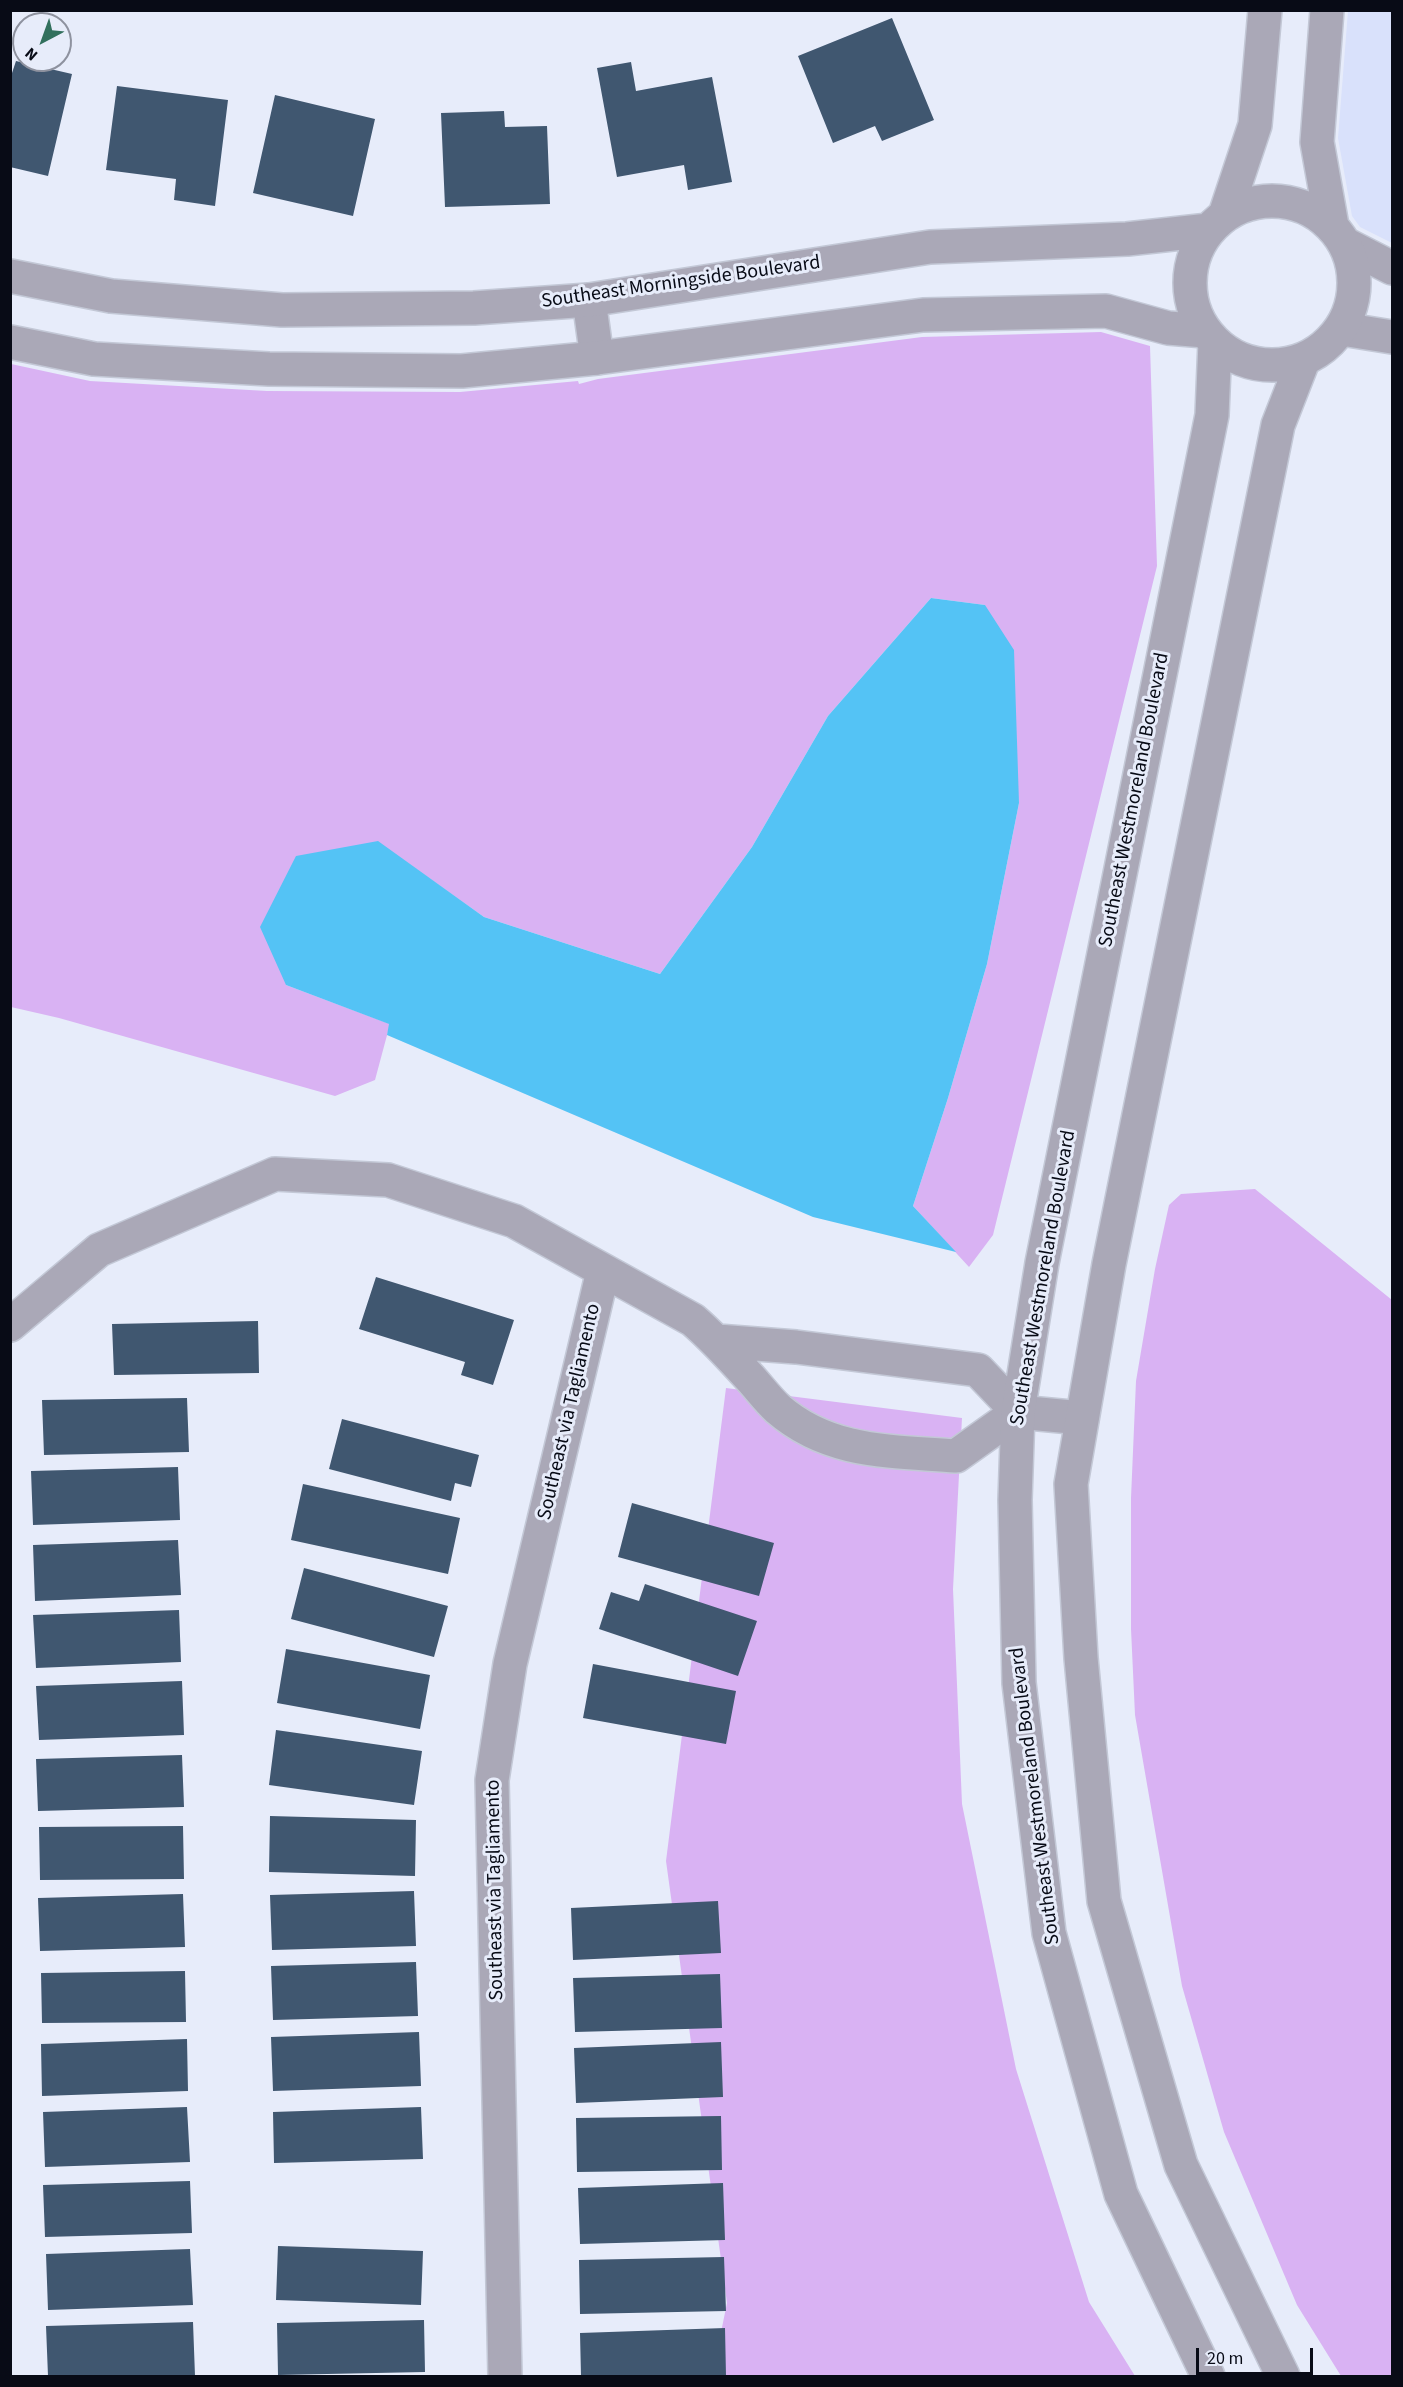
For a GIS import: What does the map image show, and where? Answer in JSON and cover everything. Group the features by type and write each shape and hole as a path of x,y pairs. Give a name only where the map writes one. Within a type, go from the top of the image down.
{"street":[{"path":"1265,10 1255,125 1217,222 1192,264 1190,286 1193,308 1210,336 1243,361 1267,366 1303,361 1328,345 1342,329 1352,307 1355,283 1339,235 1317,142 1327,10"},
{"path":"1217,222 1242,206 1281,201 1317,214 1339,235 1392,268"},
{"name":"Southeast Morningside Boulevard","path":"10,276 111,296 282,310 474,308 589,300 930,247 1127,239 1217,222"},
{"path":"589,300 597,358"},
{"path":"10,342 94,359 269,369 462,371 597,358 923,315 1106,310 1168,328 1210,336"},
{"path":"1342,329 1392,337"},
{"name":"Southeast Westmoreland Boulevard","path":"1208,2376 1121,2194 1049,1933 1019,1683 1015,1500 1018,1412 1042,1263 1212,415 1210,336"},
{"path":"1283,2376 1181,2165 1104,1901 1080,1658 1071,1484 1109,1264 1278,424 1303,361"},
{"path":"10,1325 99,1250 275,1174 388,1180 514,1221 693,1320 717,1341 778,1409 802,1426 832,1442 870,1449 956,1456 1018,1412 1082,1418"},
{"name":"Southeast via Tagliamento","path":"505,2376 492,1780 510,1664 603,1271"},
{"path":"717,1341 796,1347 978,1370 1018,1412"}],"shaded area":[{"path":"1348,11 1392,11 1392,243 1360,227 1352,216 1338,138"},
{"path":"1101,332 1150,346 1157,566 993,1235 969,1267 913,1206 948,1098 987,964 1019,803 985,605 931,598 828,716 752,847 660,974 484,917 378,842 286,985 390,1024 375,1080 335,1096 59,1018 11,1007 11,364 90,381 267,391 460,392 578,381 579,384 598,379 922,337"},
{"path":"1255,1189 1392,1300 1392,2376 1341,2376 1297,2305 1224,2132 1182,1986 1135,1715 1131,1629 1131,1498 1136,1381 1155,1269 1169,1205 1181,1194"},
{"path":"726,1388 962,1418 953,1589 962,1804 1016,2069 1089,2302 1135,2376 712,2376 727,2303 666,1861"}],"water":[{"path":"931,598 985,605 1014,650 1019,803 987,964 948,1098 913,1206 956,1252 813,1217 387,1035 389,1024 286,985 260,927 296,856 378,841 484,917 660,974 752,847 828,716"}],"building":[{"path":"892,18 934,120 882,141 875,126 833,143 798,56"},
{"path":"631,62 636,91 712,77 732,182 688,190 684,165 617,177 597,68"},
{"path":"12,72 72,74 48,176 10,167 10,79"},
{"path":"117,86 228,100 215,206 174,200 176,179 106,170"},
{"path":"275,95 375,119 353,216 253,193"},
{"path":"504,111 505,127 547,126 550,204 445,207 441,113"},
{"path":"376,1277 514,1320 493,1385 461,1375 465,1362 359,1329"},
{"path":"258,1321 259,1373 114,1375 112,1324"},
{"path":"187,1398 189,1452 44,1455 42,1400"},
{"path":"342,1419 479,1455 471,1487 455,1483 451,1501 329,1469"},
{"path":"178,1467 180,1520 33,1525 31,1471"},
{"path":"303,1484 460,1518 448,1574 291,1540"},
{"path":"632,1503 774,1543 759,1596 618,1557"},
{"path":"178,1540 181,1595 35,1601 33,1545"},
{"path":"304,1568 448,1606 434,1657 291,1619"},
{"path":"645,1584 757,1621 738,1676 599,1629 611,1592 639,1601"},
{"path":"179,1610 181,1662 36,1668 33,1615"},
{"path":"286,1649 430,1675 420,1729 277,1703"},
{"path":"593,1664 736,1691 726,1744 583,1718"},
{"path":"182,1681 184,1735 39,1740 36,1686"},
{"path":"276,1730 422,1751 414,1805 269,1785"},
{"path":"182,1755 184,1807 38,1811 36,1759"},
{"path":"270,1816 416,1820 415,1876 269,1872"},
{"path":"183,1826 184,1879 40,1880 39,1827"},
{"path":"414,1891 416,1946 272,1950 270,1895"},
{"path":"183,1894 185,1947 40,1951 38,1898"},
{"path":"718,1901 721,1953 573,1960 571,1908"},
{"path":"416,1962 418,2016 273,2020 271,1966"},
{"path":"185,1971 186,2022 42,2023 41,1973"},
{"path":"720,1974 722,2028 575,2032 573,1978"},
{"path":"419,2032 421,2086 273,2091 271,2037"},
{"path":"187,2039 188,2091 42,2096 41,2044"},
{"path":"721,2042 723,2097 576,2103 574,2048"},
{"path":"187,2107 190,2162 45,2167 43,2112"},
{"path":"421,2107 423,2159 274,2163 273,2112"},
{"path":"721,2116 722,2170 577,2172 576,2118"},
{"path":"190,2181 192,2233 45,2237 43,2185"},
{"path":"723,2183 725,2240 580,2244 578,2188"},
{"path":"278,2246 423,2251 421,2305 276,2300"},
{"path":"190,2249 193,2305 48,2310 46,2254"},
{"path":"724,2257 726,2311 580,2314 579,2260"},
{"path":"424,2320 425,2372 278,2375 277,2323"},
{"path":"193,2322 195,2376 48,2376 46,2326"},
{"path":"725,2328 726,2376 581,2376 580,2333"}]}
